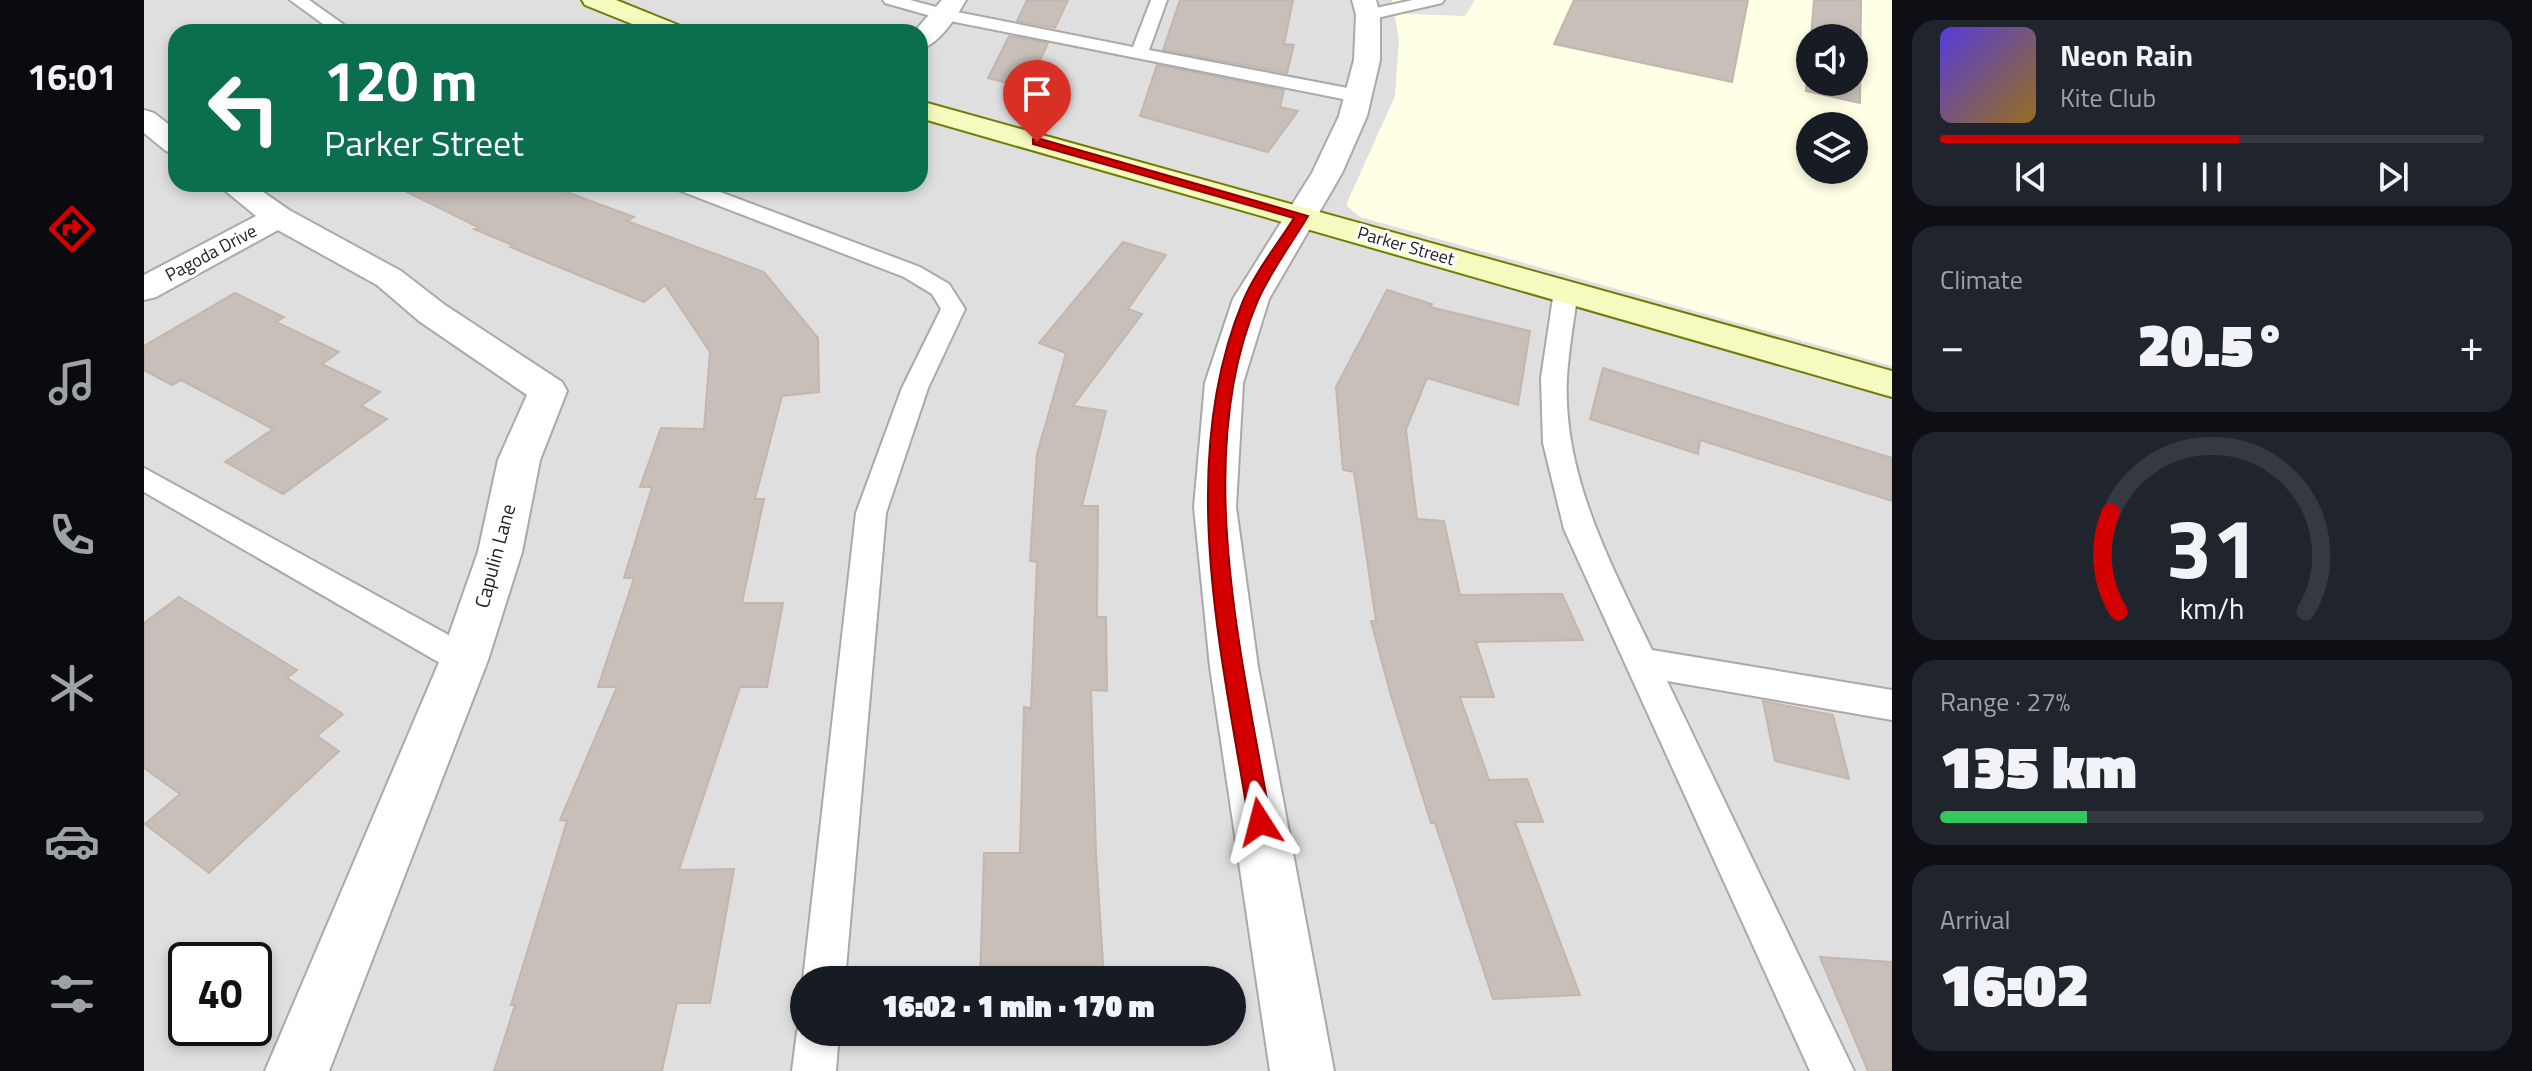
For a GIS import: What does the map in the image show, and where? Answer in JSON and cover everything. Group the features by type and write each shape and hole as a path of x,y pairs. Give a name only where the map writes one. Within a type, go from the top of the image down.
{"main road":[{"path":"594,0 654,24"},
{"name":"Parker Street","path":"928,111 1892,384"}],"street":[{"path":"928,32 950,8"},
{"path":"1302,1071 1234,667 1215,507 1224,383 1251,299 1327,173 1353,116 1367,60 1366,8"},
{"path":"144,119 168,138"},
{"name":"Capulin Lane","path":"243,192 278,217 389,278 432,313 548,391 519,460 500,552 464,660 297,1071"},
{"name":"Pagoda Drive","path":"144,289 278,217"}],"lane":[{"path":"298,0 333,24"},
{"path":"891,0 950,8 1358,96"},
{"path":"1140,51 1159,0"},
{"path":"1366,8 1436,0"},
{"path":"708,192 912,272 941,289 953,309 915,388 871,513 825,966"},
{"path":"1566,291 1554,378 1557,443 1579,529 1832,1071"},
{"path":"144,479 464,660"},
{"path":"1641,662 1892,705"},
{"path":"814,1071 817,1046"}],"shaded area":[{"path":"144,0 1892,0 1892,1071 144,1071"},
{"path":"1392,0 1892,0 1892,366 1360,217 1346,205 1395,96 1399,40"},
{"path":"1401,0 1475,0 1465,16 1407,14"}],"building":[{"path":"1027,0 1068,0 1055,28 1017,21"},
{"path":"1180,0 1293,0 1284,44 1294,45 1287,73 1163,50"},
{"path":"1574,0 1748,0 1732,82 1554,44"},
{"path":"1814,0 1861,0 1861,24 1812,24"},
{"path":"1009,36 1048,43 1027,88 988,78"},
{"path":"1157,65 1284,90 1280,107 1298,111 1268,152 1140,116"},
{"path":"1828,96 1860,96 1860,103"},
{"path":"407,192 567,192 634,217 627,221 764,272 818,338 819,392 782,396 755,499 764,499 742,603 783,603 767,687 740,687 679,870 734,869 710,1003 677,1003 662,1071 494,1071 567,821 560,820 617,687 598,687 634,578 624,578 652,487 640,487 661,428 704,429 710,352 665,285 644,302 510,247 512,245 474,229 478,227"},
{"path":"1123,242 1166,255 1128,309 1142,314 1073,406 1106,411 1082,506 1098,506 1097,617 1106,617 1107,691 1091,690 1103,966 980,966 984,853 1020,853 1024,707 1031,708 1037,562 1030,561 1037,454 1066,353 1039,343"},
{"path":"1387,290 1432,304 1430,307 1530,331 1518,405 1427,378 1406,430 1417,519 1444,521 1460,595 1562,594 1583,640 1476,642 1494,697 1460,697 1489,780 1527,779 1543,822 1515,822 1580,995 1493,999 1435,823 1431,823 1391,696 1371,621 1376,621 1354,472 1343,470 1336,387"},
{"path":"235,293 284,317 276,322 339,352 322,364 380,392 361,406 387,419 283,494 225,462 273,429 181,380 172,385 144,370 144,346"},
{"path":"1603,368 1892,458 1892,501 1700,440 1698,454 1590,419"},
{"path":"179,597 297,670 287,678 343,714 317,736 339,751 209,873 145,824 180,794 144,768 144,623"},
{"path":"1763,701 1833,715 1849,779 1775,761"},
{"path":"1820,957 1892,962 1892,1071 1868,1071"}],"route":[{"path":"1037,142 1302,216 1251,299 1224,383 1215,507 1234,667 1260,822"}]}
